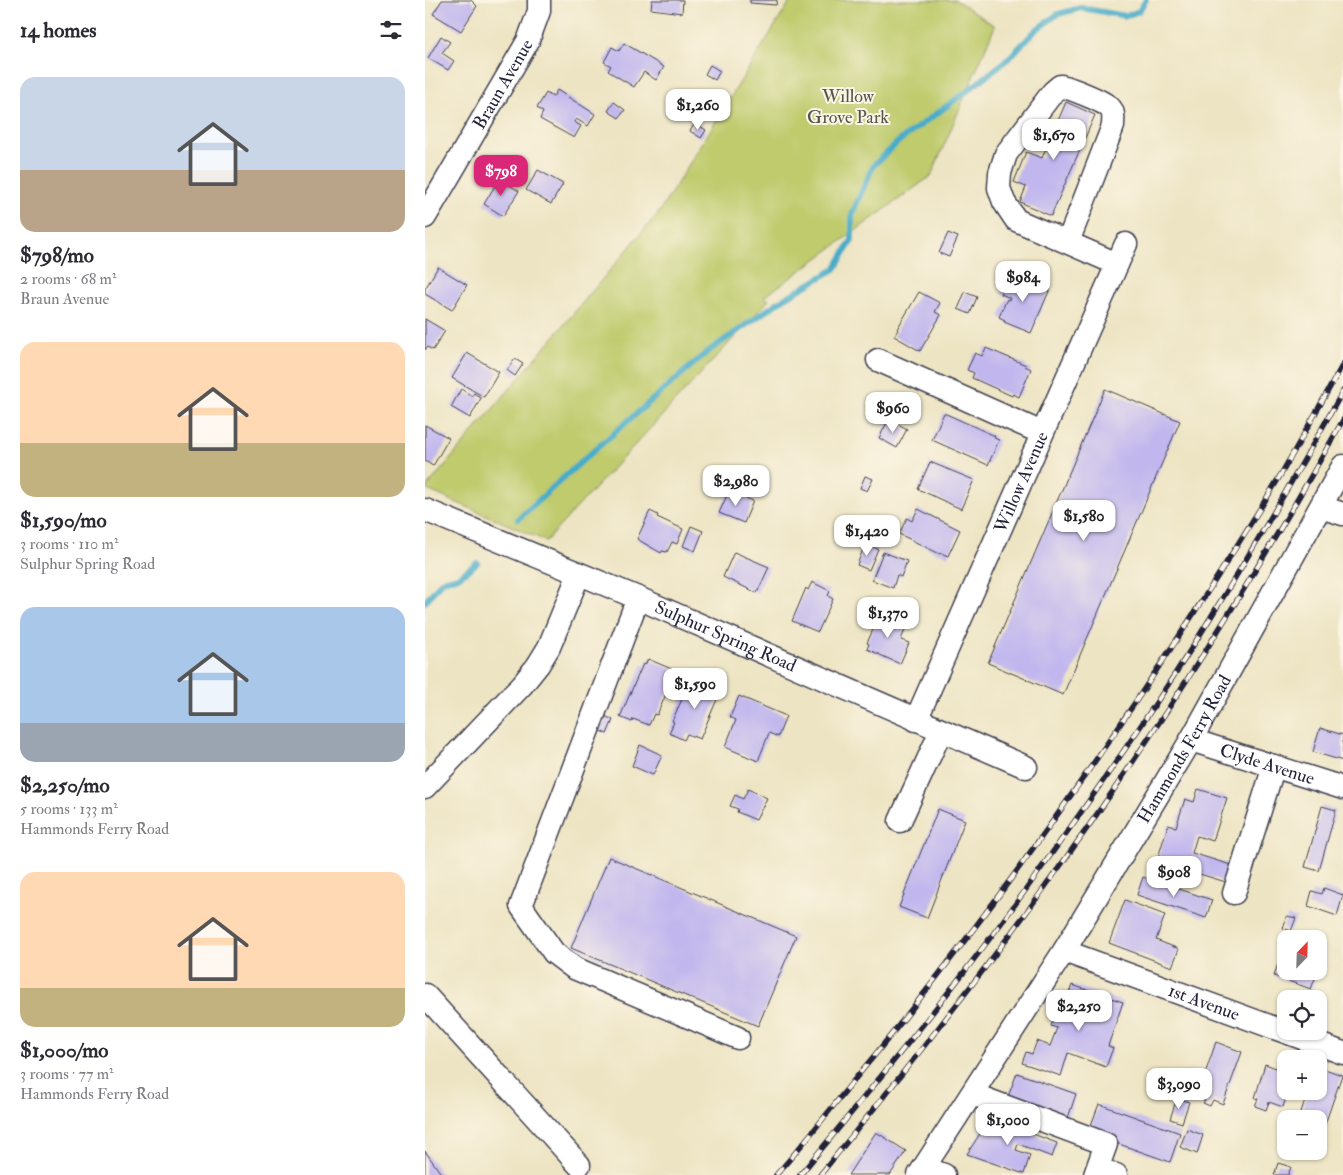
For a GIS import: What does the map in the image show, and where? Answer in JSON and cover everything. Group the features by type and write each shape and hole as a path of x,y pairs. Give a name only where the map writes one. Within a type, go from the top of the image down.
{"street":[{"name":"Braun Avenue","path":"425,218 528,41 539,11 539,0"},
{"path":"1060,86 1069,87 1110,107 1113,114 1113,126 1068,242 1016,220 1004,202 999,188 999,173 1006,154 1053,92 1060,86"},
{"name":"Willow Avenue","path":"916,720 1122,254 1068,242"},
{"path":"878,360 1042,433"},
{"name":"Hammonds Ferry Road","path":"921,1171 1064,951 1191,740 1343,466"},
{"path":"1321,508 1343,514"},
{"name":"Sulphur Spring Road","path":"425,510 638,598 1026,767"},
{"path":"425,787 522,685 538,664 549,646 579,574"},
{"path":"638,598 521,906 554,953 574,968 738,1038"},
{"path":"900,821 941,731"},
{"name":"Clyde Avenue","path":"1191,740 1343,788"},
{"path":"1234,892 1274,766"},
{"name":"1st Avenue","path":"1064,951 1343,1052"},
{"path":"425,995 579,1165"},
{"path":"972,1094 1106,1144 1103,1173"},
{"path":"921,1171 945,1175"}],"green space":[{"name":"Willow Grove Park","path":"791,0 956,0 995,26 931,176 764,297 769,300 546,541 425,489 660,211"}],"building":[{"path":"442,0 471,0 477,6 461,31 433,14"},
{"path":"652,0 683,0 682,13 651,9"},
{"path":"750,0 777,0 776,5 750,3"},
{"path":"441,36 450,42 442,53 454,61 448,70 428,58"},
{"path":"624,43 664,67 656,80 644,72 634,87 608,71 611,66 604,62 612,47 619,51"},
{"path":"710,65 720,71 715,80 705,74"},
{"path":"557,90 595,114 588,126 576,119 574,122 581,126 574,138 540,119 543,112 537,108 546,93 553,97"},
{"path":"614,102 625,110 619,118 608,111"},
{"path":"1066,102 1095,115 1051,216 1020,202 1026,187 1014,182 1026,152 1042,158"},
{"path":"695,123 706,130 701,138 690,131"},
{"path":"538,170 563,184 551,204 526,190"},
{"path":"499,179 519,191 503,216 484,204"},
{"path":"948,233 958,237 949,257 939,253"},
{"path":"438,267 467,285 452,310 425,294 425,289"},
{"path":"1010,274 1050,289 1031,333 1004,322 1005,320 999,317 1007,299 1009,300 1010,298 1001,294"},
{"path":"919,292 940,303 935,312 941,315 920,351 894,336"},
{"path":"965,292 977,297 970,314 958,309"},
{"path":"425,319 445,331 433,350 427,347 425,350"},
{"path":"986,348 1026,365 1031,369 1019,397 1013,394 1012,396 972,378 974,373 967,370 975,353 982,356"},
{"path":"467,353 499,372 484,397 452,378"},
{"path":"515,359 523,364 515,376 507,370"},
{"path":"461,389 472,396 474,393 481,398 470,418 451,407"},
{"path":"1105,389 1180,421 1063,695 988,663"},
{"path":"944,413 995,436 994,438 999,440 988,465 932,440"},
{"path":"889,419 907,429 897,448 879,438"},
{"path":"425,425 449,438 433,466 425,461"},
{"path":"930,462 974,480 961,509 918,489"},
{"path":"865,476 873,479 867,491 860,488"},
{"path":"729,491 753,501 744,523 719,513"},
{"path":"918,509 960,530 948,556 899,534 907,518 912,521"},
{"path":"650,511 658,515 657,517 683,529 677,544 672,542 667,552 662,551 661,553 637,539"},
{"path":"691,526 703,531 695,551 683,546"},
{"path":"865,544 878,549 869,570 857,565"},
{"path":"734,552 769,567 757,593 723,577"},
{"path":"883,552 907,561 901,577 897,575 893,588 872,580"},
{"path":"812,582 830,591 828,596 833,599 818,632 792,621 806,588 808,590"},
{"path":"880,614 907,625 901,640 909,643 900,664 867,649 869,644 867,643"},
{"path":"648,659 674,670 671,678 673,678 657,715 654,714 649,725 633,719 632,722 620,717 643,664 645,665"},
{"path":"694,678 720,689 700,739 687,734 684,740 669,733 674,722 672,721 689,684 691,685"},
{"path":"739,696 786,716 778,737 769,733 758,761 725,747 736,720 730,717"},
{"path":"605,716 613,720 607,734 598,730"},
{"path":"1320,728 1343,735 1343,761 1313,752"},
{"path":"640,745 662,755 653,775 632,766"},
{"path":"748,789 767,798 756,820 737,812 738,809 730,806 735,795 743,799"},
{"path":"1198,789 1227,798 1213,841 1197,836 1192,853 1234,866 1229,883 1157,861 1168,825 1176,827 1185,799 1194,802"},
{"path":"1322,806 1336,810 1319,871 1305,867"},
{"path":"938,809 965,820 927,918 899,907"},
{"path":"609,857 796,936 758,1026 571,948"},
{"path":"1143,877 1212,900 1206,918 1137,895"},
{"path":"1324,888 1343,895 1337,916 1308,906 1312,891 1322,894"},
{"path":"1125,900 1165,915 1156,940 1179,949 1172,967 1109,943"},
{"path":"1287,916 1296,918 1291,930 1283,928"},
{"path":"1285,980 1314,980 1311,989"},
{"path":"1072,985 1123,1002 1108,1046 1113,1048 1106,1067 1068,1053 1061,1076 1022,1063 1026,1052 1032,1054 1037,1041 1050,1046 1057,1028 1051,1026 1060,1002 1065,1004"},
{"path":"1216,1042 1242,1052 1223,1104 1213,1100 1210,1106 1203,1103 1205,1100 1197,1097"},
{"path":"1265,1064 1276,1068 1277,1064 1277,1100 1285,1100 1283,1107 1269,1102 1266,1110 1255,1106 1258,1099 1255,1098"},
{"path":"1327,1070 1342,1075 1327,1118 1327,1110 1302,1110 1305,1100 1327,1100"},
{"path":"1017,1073 1076,1094 1066,1124 1006,1102"},
{"path":"1177,1098 1189,1102 1182,1123 1170,1119"},
{"path":"1099,1104 1180,1133 1170,1162 1088,1133"},
{"path":"990,1118 1057,1143 1052,1157 1018,1144 1016,1150 1030,1155 1024,1174 967,1154"},
{"path":"1187,1129 1203,1135 1197,1154 1180,1147"},
{"path":"876,1132 906,1151 890,1175 848,1175"},
{"path":"425,1151 442,1175 425,1175"},
{"path":"1278,1163 1291,1167 1288,1175 1274,1175"}],"waterway":[{"path":"518,519 706,353 780,301 835,269 852,240 852,214 873,166 899,141 1008,59 1037,29 1058,14 1081,8 1126,16 1139,11 1146,0"},
{"path":"425,602 442,581 458,577 477,563"}],"railway":[{"path":"776,1175 929,987 982,918 1085,775 1135,703 1231,556 1277,481 1343,364"},
{"path":"800,1175 976,956 1104,780 1217,607 1343,391"},
{"path":"820,1175 988,964 1123,777 1237,601 1343,420"}]}
